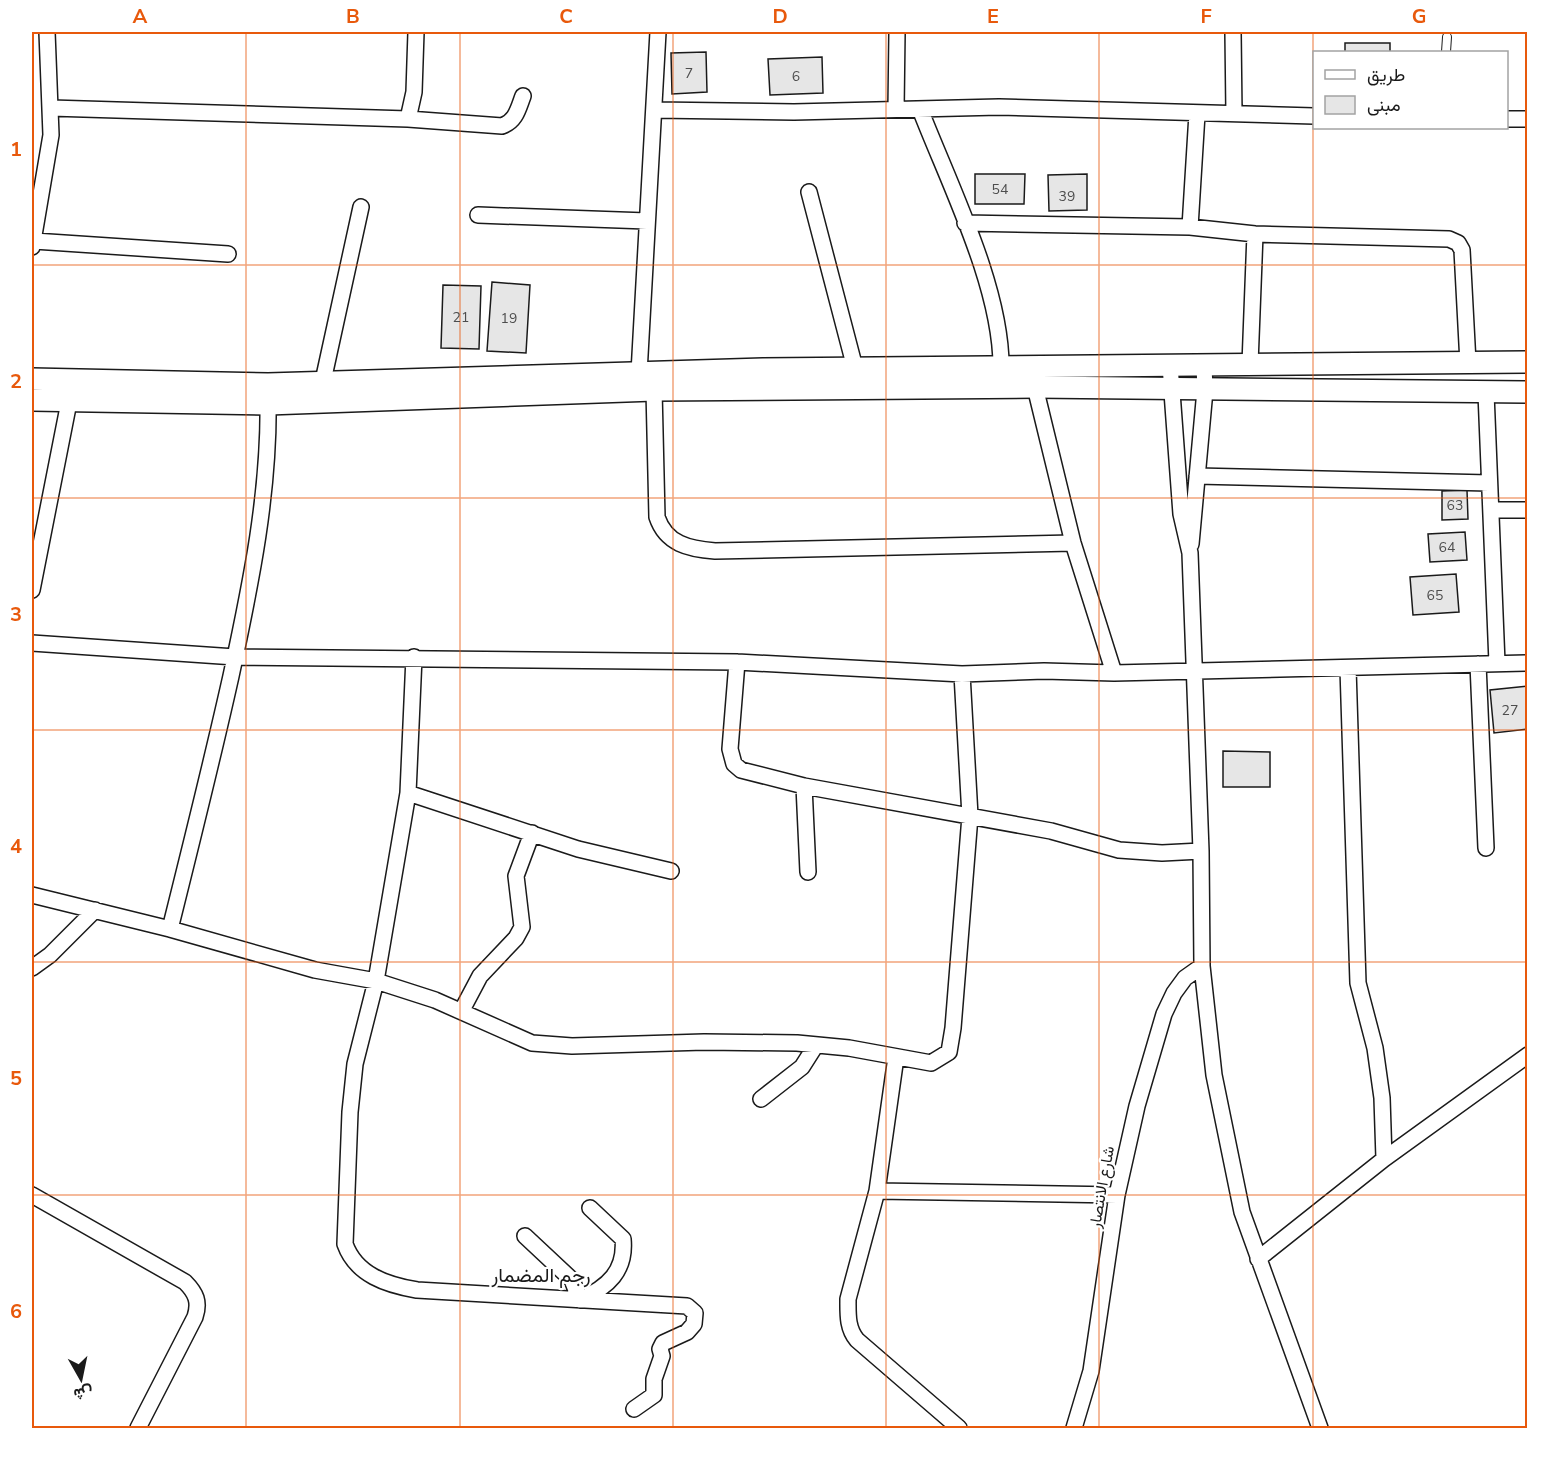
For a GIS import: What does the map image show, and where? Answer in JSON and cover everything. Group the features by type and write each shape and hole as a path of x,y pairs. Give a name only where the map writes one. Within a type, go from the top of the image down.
{"street":[{"path":"47,32 51,108 50,153 36,192 32,244 228,254"},
{"path":"408,118 414,92 416,32"},
{"path":"639,373 658,32"},
{"path":"896,109 897,32"},
{"path":"1233,32 1234,114"},
{"path":"51,108 408,118 502,126 510,123 515,117 523,96"},
{"path":"655,110 794,112 999,107 1313,116"},
{"path":"920,110 980,262 1001,345 1001,366"},
{"path":"1190,227 1197,114"},
{"path":"1508,119 1527,119"},
{"path":"809,192 855,368"},
{"path":"323,381 361,207"},
{"path":"478,215 647,221"},
{"path":"965,223 1190,227 1255,234 1449,239 1458,243 1462,250 1468,363"},
{"path":"1250,364 1255,234"},
{"path":"32,379 268,394 323,381 855,368 1527,362"},
{"path":"1170,365 1181,514 1190,553"},
{"path":"1204,366 1205,390 1190,553 1192,669 1201,851 1202,966 1219,1103 1242,1212 1320,1428"},
{"path":"1035,387 1073,543 1114,673"},
{"path":"32,400 69,402 268,394 1035,387 1527,392"},
{"path":"654,390 657,517 666,534 675,543 695,550 726,551 1073,543"},
{"path":"1486,393 1497,663"},
{"path":"170,929 235,657 259,532 268,394"},
{"path":"32,590 69,402"},
{"path":"1197,476 1489,483"},
{"path":"1491,510 1527,510"},
{"path":"32,643 235,657 737,662 962,674 1044,670 1114,673 1192,669 1527,663"},
{"path":"414,657 408,793 376,981 362,1030 350,1112 345,1244 349,1256 366,1272 395,1286 687,1306 695,1313 694,1324 687,1332 663,1343 660,1349 661,1361 654,1379 654,1395 634,1409"},
{"path":"737,662 730,749 734,764 750,773 804,786 1052,831 1119,850 1162,853 1201,851"},
{"path":"1478,664 1486,848"},
{"path":"1348,668 1358,983 1375,1048 1382,1098 1384,1159"},
{"path":"32,895 170,929 315,970 376,981 462,1010 511,1036 550,1046 704,1042 816,1045 849,1047 931,1063 949,1052 952,1041 970,816 962,674"},
{"path":"804,786 808,872"},
{"path":"408,793 578,849 671,871"},
{"path":"462,1010 480,976 516,938 522,927 516,876 532,833"},
{"path":"32,968 50,955 95,910"},
{"name":"شارع الانتصار","path":"1074,1428 1091,1371 1117,1195 1129,1135 1164,1014 1174,993 1185,978 1202,966"},
{"path":"761,1099 802,1067 816,1045"},
{"path":"1258,1259 1384,1159 1527,1055"},
{"path":"896,1057 877,1191 848,1299 848,1316 852,1334 959,1428"},
{"path":"877,1191 1117,1195"},
{"path":"32,1195 185,1282 196,1295 198,1309 195,1317 138,1428"},
{"path":"580,1300 599,1291 610,1281 618,1271 624,1255 623,1239 590,1208"},
{"path":"525,1236 572,1280 580,1300"}],"lane":[{"path":"1446,37 1446,51"}],"building":[{"path":"1345,43 1390,43 1390,51 1345,51"},
{"path":"706,52 707,92 672,94 671,53"},
{"path":"822,57 823,93 770,95 768,59"},
{"path":"975,174 1025,174 1024,204 975,204"},
{"path":"1087,174 1087,210 1049,211 1048,175"},
{"path":"492,282 530,285 526,353 487,351"},
{"path":"443,285 481,286 479,349 441,348"},
{"path":"1467,490 1468,519 1442,520 1442,491"},
{"path":"1465,532 1467,560 1430,562 1428,534"},
{"path":"1456,574 1459,612 1413,615 1410,577"},
{"path":"1528,686 1528,729 1494,733 1490,690"},
{"path":"1223,751 1270,752 1270,787 1223,787"}],"district":[{"name":"رجم المضمار","path":"541,1275"}]}
